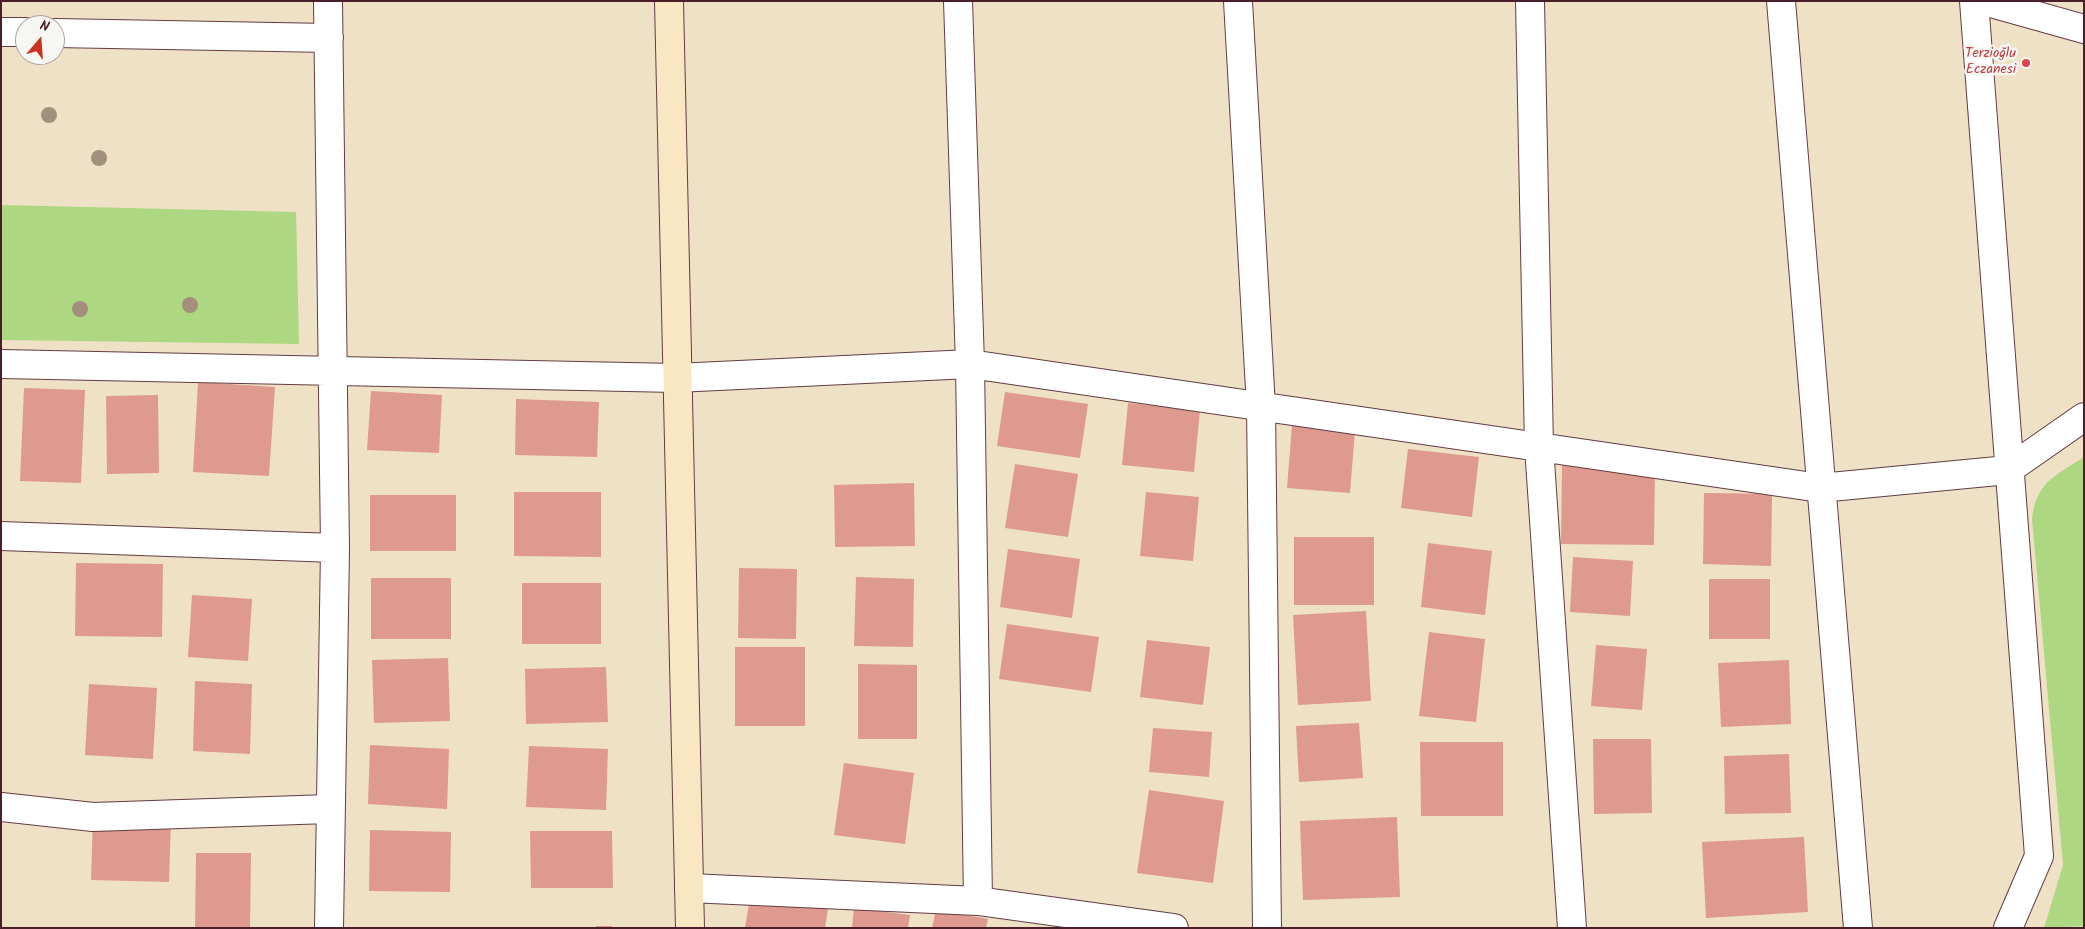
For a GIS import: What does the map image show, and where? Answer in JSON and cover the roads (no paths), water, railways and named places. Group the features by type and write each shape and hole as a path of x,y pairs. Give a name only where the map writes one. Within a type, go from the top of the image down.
{"street":[{"path":"328,1 335,548 329,928"},
{"path":"669,1 676,378 690,928"},
{"path":"958,1 970,364 978,901"},
{"path":"1238,1 1261,407 1267,928"},
{"path":"1530,1 1539,447 1572,928"},
{"path":"1781,1 1858,928"},
{"path":"1974,1 2008,470 2039,856 2008,928"},
{"path":"1984,1 2048,10 2084,29"},
{"path":"1,32 15,32"},
{"path":"65,33 329,38"},
{"path":"1,364 676,378 970,364 1820,488 2008,470 2084,417"},
{"path":"1,536 335,548"},
{"path":"1,807 93,817 330,809"},
{"path":"689,888 978,901 1174,928"}],"place":[{"name":"Terzioğlu Eczanesi","path":"2026,63"}]}
